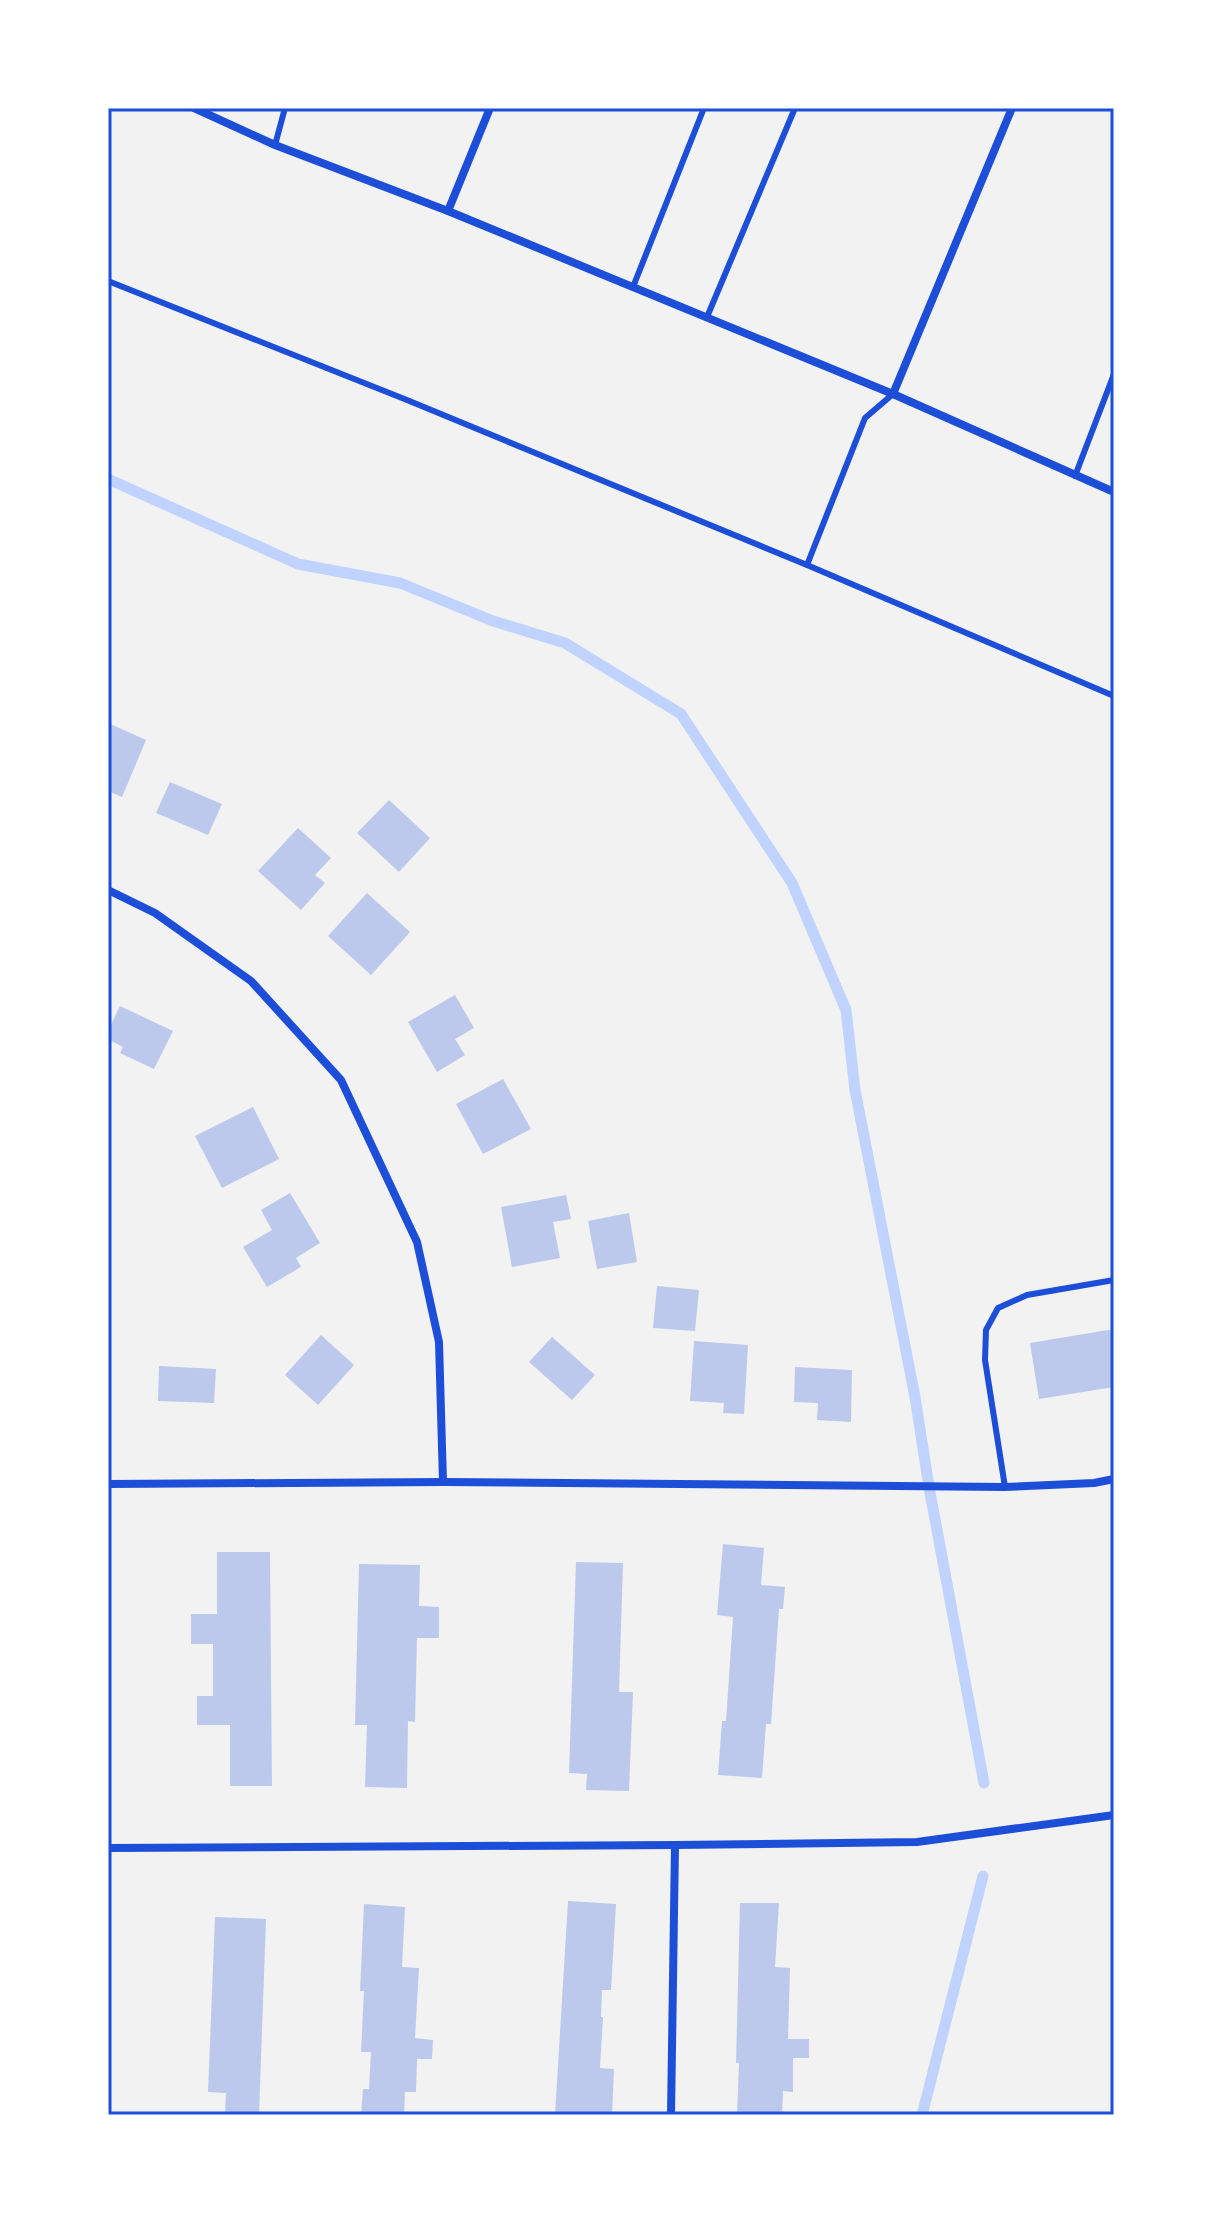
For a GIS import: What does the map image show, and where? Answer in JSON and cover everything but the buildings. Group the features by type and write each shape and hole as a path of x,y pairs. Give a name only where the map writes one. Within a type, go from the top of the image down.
{"street":[{"path":"194,108 275,145 448,211 893,394 1114,492"},
{"path":"448,211 490,108"},
{"path":"893,394 1012,108"},
{"path":"108,890 155,913 251,981 341,1080 417,1242 439,1342 443,1482"},
{"path":"108,1484 443,1482 1005,1487 1094,1483 1114,1479"},
{"path":"108,1848 917,1842 1114,1815"},
{"path":"671,2115 675,1845"}],"lane":[{"path":"275,145 285,108"},
{"path":"633,287 704,108"},
{"path":"707,317 795,108"},
{"path":"108,281 807,565 1114,696"},
{"path":"1075,476 1114,374"},
{"path":"807,565 865,418 893,394"},
{"path":"1005,1487 985,1360 986,1330 998,1308 1027,1295 1114,1280"}],"waterway":[{"path":"108,479 298,564 400,583 493,621 565,643 681,714 792,883 846,1010 855,1090 915,1397 984,1783"},
{"path":"922,2115 983,1876"}]}
